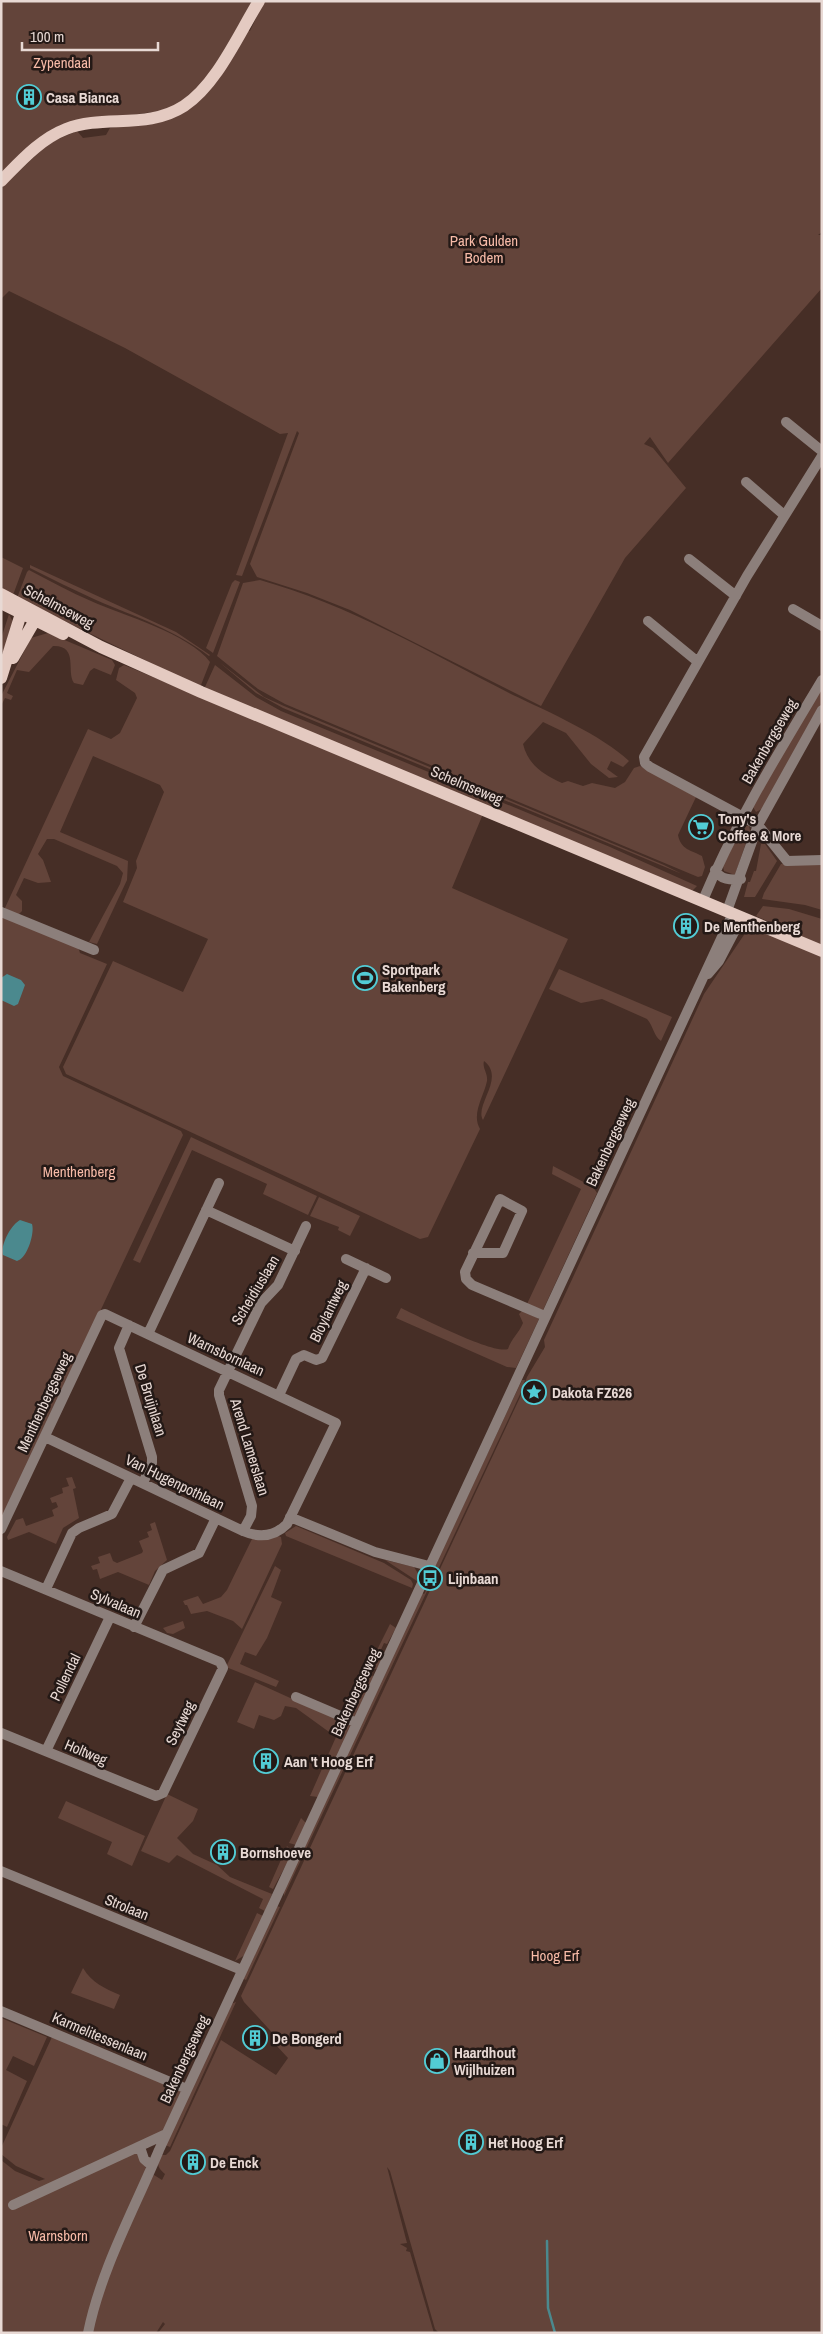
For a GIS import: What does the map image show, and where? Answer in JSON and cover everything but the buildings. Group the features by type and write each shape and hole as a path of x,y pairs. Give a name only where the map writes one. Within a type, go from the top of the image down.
{"main road":[{"path":"1,181 39,146 67,129 82,125 155,118 183,107 210,81 259,1"},
{"name":"Schelmseweg","path":"1,594 21,609"},
{"name":"Schelmseweg","path":"1,603 21,609 78,641 101,647 220,700 822,951"},
{"path":"2,677 21,609"},
{"path":"2,677 37,617"}],"street":[{"path":"786,422 822,451"},
{"path":"822,456 784,514 736,596 645,754 644,761 650,767 758,825 787,861 822,860"},
{"path":"746,482 784,514"},
{"path":"690,559 736,596"},
{"path":"792,609 822,626"},
{"path":"648,621 698,662"},
{"name":"Bakenbergseweg","path":"703,900 741,817 822,680"},
{"name":"Bakenbergseweg","path":"88,2333 92,2312 114,2254 166,2134 703,980 720,961 734,914 740,879 758,825 822,710"},
{"path":"716,870 723,878 731,880 740,879"},
{"path":"1,912 94,950"},
{"path":"148,1334 219,1183"},
{"path":"474,1253 503,1253 522,1211 500,1199 474,1253 465,1272 466,1279 472,1285 545,1316"},
{"name":"Scheidiuslaan","path":"206,1210 295,1251"},
{"name":"Scheidiuslaan","path":"227,1371 261,1303 278,1285 306,1226"},
{"name":"Bloylantweg","path":"346,1259 386,1278"},
{"name":"Bloylantweg","path":"278,1396 296,1359 304,1355 316,1360 322,1358 366,1268"},
{"name":"Warnsbornlaan","path":"102,1316 108,1314 336,1423 290,1517"},
{"name":"Menthenbergseweg","path":"1,1529 102,1316"},
{"name":"De Bruijnlaan","path":"129,1325 120,1348 152,1457 152,1463 143,1483"},
{"name":"Arend Lamerslaan","path":"227,1371 219,1395 252,1506 251,1516 243,1531"},
{"name":"Van Hugenpothlaan","path":"45,1437 243,1531 258,1536 268,1535 284,1527 290,1517"},
{"path":"46,1589 72,1533 79,1528 112,1514 131,1478"},
{"path":"290,1517 375,1552 429,1566"},
{"path":"134,1627 163,1570 199,1553 216,1518"},
{"name":"Sylvalaan","path":"1,1571 220,1662"},
{"name":"Pollendal","path":"46,1751 110,1617"},
{"name":"Seytweg","path":"160,1795 163,1793 223,1668 220,1662"},
{"path":"296,1696 357,1723"},
{"name":"Holtweg","path":"1,1732 153,1796 160,1795"},
{"name":"Strolaan","path":"1,1871 242,1970"},
{"name":"Karmelitessenlaan","path":"1,2011 188,2089"},
{"path":"13,2205 166,2134"},
{"path":"140,2147 144,2159 152,2166"}],"green space":[{"name":"Zypendaal","path":"1,1 253,1 213,69 190,97 167,110 60,125 1,176"},
{"name":"Park Gulden Bodem","path":"264,1 822,1 822,232 818,235 822,235 822,288 668,463 650,437 644,444 653,448 686,488 625,558 541,706 350,610 307,593 257,577 250,564 299,433 297,431 242,576 236,575 288,433 280,434 125,348 9,291 1,299 1,188 49,143 77,131 83,138 106,135 110,128 171,118 247,30 250,31"},
{"path":"1,557 23,568 13,595 1,589"},
{"path":"30,565 176,632 210,655 168,631 96,600 30,568"},
{"path":"29,570 83,598 155,626 187,643 210,662 201,685 196,685 17,598"},
{"path":"235,580 240,582 213,653 206,648 232,583"},
{"path":"260,580 326,603 389,631 590,733 629,761 623,767 611,761 607,769 618,777 609,778 591,764 566,733 543,722 523,744 533,763 543,773 555,780 562,783 568,781 583,786 592,783 615,788 625,782 634,768 640,766 696,797 678,835 684,847 702,856 705,867 702,876 698,877 285,704 258,689 217,656 243,583"},
{"path":"9,614 13,622 1,659 1,639"},
{"path":"48,633 112,660 115,665 111,675 94,668 90,671 83,685 74,683 69,654 61,647 53,646 29,672 17,670 7,693 13,696 11,700 5,698 1,706 1,696 31,638"},
{"path":"219,662 264,697 682,874 283,708 256,693"},
{"name":"Sportpark Bakenberg","path":"124,665 483,814 452,888 568,939 483,1120 481,1114 482,1107 492,1075 490,1068 484,1061 487,1081 477,1111 480,1129 428,1237 420,1239 66,1074 63,1067 113,961 183,992 208,939 123,902 137,868 136,861 164,792 160,785 93,756 60,832 128,861 127,880 97,944 89,942 120,884 123,873 117,866 54,839 47,839 38,854 43,860 51,882 38,883 24,878 16,895 22,901 22,911 18,915 4,910 88,729 111,739 120,733 137,698 135,693 116,680 119,668"},
{"path":"215,665 256,697 281,711 610,847 697,886 692,891 207,689 205,687"},
{"path":"822,682 822,705 764,808 756,812 753,807"},
{"path":"749,826 750,831 735,875 724,871 723,866 740,830"},
{"path":"761,844 765,844 777,861 755,897 744,897 748,882 750,882 754,871 756,871"},
{"path":"781,864 822,864 822,910 805,905 762,899"},
{"path":"763,906 789,909 822,919 822,946 756,916"},
{"name":"Menthenberg","path":"1,916 78,947 80,953 107,964 59,1067 63,1076 181,1131 183,1135 1,1522"},
{"name":"Hoog Erf","path":"750,926 822,956 822,2333 439,2333 435,2329 390,2171 387,2167 407,2243 400,2244 407,2248 406,2251 410,2252 434,2333 158,2333 165,2324 163,2322 156,2333 1,2333 1,2160 15,2171 39,2181 45,2179 16,2166 1,2154 1,2148 52,2037 179,2089 182,2092 164,2132 140,2145 146,2169 151,2176 154,2175 162,2180 165,2174 158,2165 160,2155 166,2155 170,2151 221,2040 276,2075 288,2058 275,2044 279,2040 244,2002 241,1996 522,1393 527,1377 545,1347 544,1340 704,994"},
{"path":"559,969 672,1017 661,1041 656,1036 647,1019 602,999 581,1003 549,989"},
{"path":"191,1137 317,1196 308,1215 263,1194 267,1184 192,1150 140,1263 133,1260"},
{"path":"553,1166 593,1187 597,1193 543,1310 527,1304 581,1189 552,1174"},
{"path":"319,1197 360,1216 350,1236 338,1230 339,1227 310,1216"},
{"path":"401,1308 472,1341 500,1349 508,1349 523,1323 519,1314 524,1309 539,1319 516,1368 507,1367 396,1318"},
{"path":"522,1380 525,1380 522,1390 435,1576 431,1574"},
{"path":"72,1477 76,1488 73,1489 79,1518 63,1528 56,1544 29,1532 8,1540 7,1537 16,1520 23,1518 26,1526 54,1516 52,1510 58,1507 56,1502 52,1503 50,1498 63,1493 62,1488 69,1486 66,1478"},
{"path":"155,1522 167,1560 155,1571 149,1585 118,1572 100,1579 97,1569 93,1570 91,1566 100,1563 98,1557 110,1553 113,1561 117,1563 142,1553 139,1541 149,1537 147,1532 152,1530 150,1524"},
{"path":"296,1526 384,1563 411,1580 412,1588 286,1536 285,1533"},
{"path":"281,1537 282,1544 242,1629 233,1621 207,1611 191,1614 183,1601 198,1596 203,1604 221,1597 227,1590 252,1539"},
{"path":"385,1560 414,1567 419,1575 417,1581"},
{"path":"275,1566 281,1570 271,1597 282,1602 267,1638 256,1656 245,1652 240,1664 279,1681 276,1687 226,1667"},
{"path":"427,1589 284,1896 284,1889 422,1593 424,1594"},
{"path":"183,1621 185,1628 173,1634 167,1633 163,1628"},
{"path":"390,1624 396,1628 387,1644 384,1643 379,1654 383,1657 377,1669 368,1668"},
{"path":"366,1671 374,1677 355,1718 346,1716"},
{"path":"255,1682 352,1726 318,1797 310,1796 336,1737 296,1708 285,1706 281,1716 274,1720 259,1715 254,1729 237,1722"},
{"path":"167,1794 198,1809 193,1821 177,1838 193,1854 217,1865 230,1877 272,1894 265,1911 259,1908 263,1899 177,1855 169,1863 141,1851"},
{"path":"66,1801 145,1836 132,1866 107,1854 112,1842 58,1818"},
{"path":"301,1818 306,1823 296,1845 289,1843"},
{"path":"287,1846 293,1852 273,1889 269,1887"},
{"path":"276,1906 280,1907 246,1980 242,1978"},
{"path":"257,1913 263,1916 245,1955 235,1961"},
{"path":"83,1968 94,1981 120,1995 114,2009 71,1993"},
{"path":"236,2002 170,2147 165,2145 231,2004"},
{"path":"1,2018 47,2037 34,2066 13,2056 6,2070 27,2081 7,2127 1,2124"}],"water":[{"path":"7,974 21,980 25,985 18,1004 14,1006 1,1000 1,978"},
{"path":"20,1220 32,1224 33,1228 27,1251 17,1261 3,1255 2,1251 7,1236 13,1226"}],"waterway":[{"path":"547,2241 548,2308 555,2333"}],"place":[{"name":"Casa Bianca","path":"29,97"},
{"name":"Tony's Coffee & More","path":"701,827"},
{"name":"De Menthenberg","path":"686,926"},
{"name":"Sportpark Bakenberg","path":"365,978"},
{"name":"Dakota FZ626","path":"534,1392"},
{"name":"Lijnbaan","path":"430,1578"},
{"name":"Aan 't Hoog Erf","path":"266,1761"},
{"name":"Bornshoeve","path":"223,1852"},
{"name":"De Bongerd","path":"255,2038"},
{"name":"Haardhout Wijlhuizen","path":"437,2061"},
{"name":"Het Hoog Erf","path":"471,2142"},
{"name":"De Enck","path":"193,2162"}],"park label":[{"name":"Warnsborn","path":"58,2235"}]}
